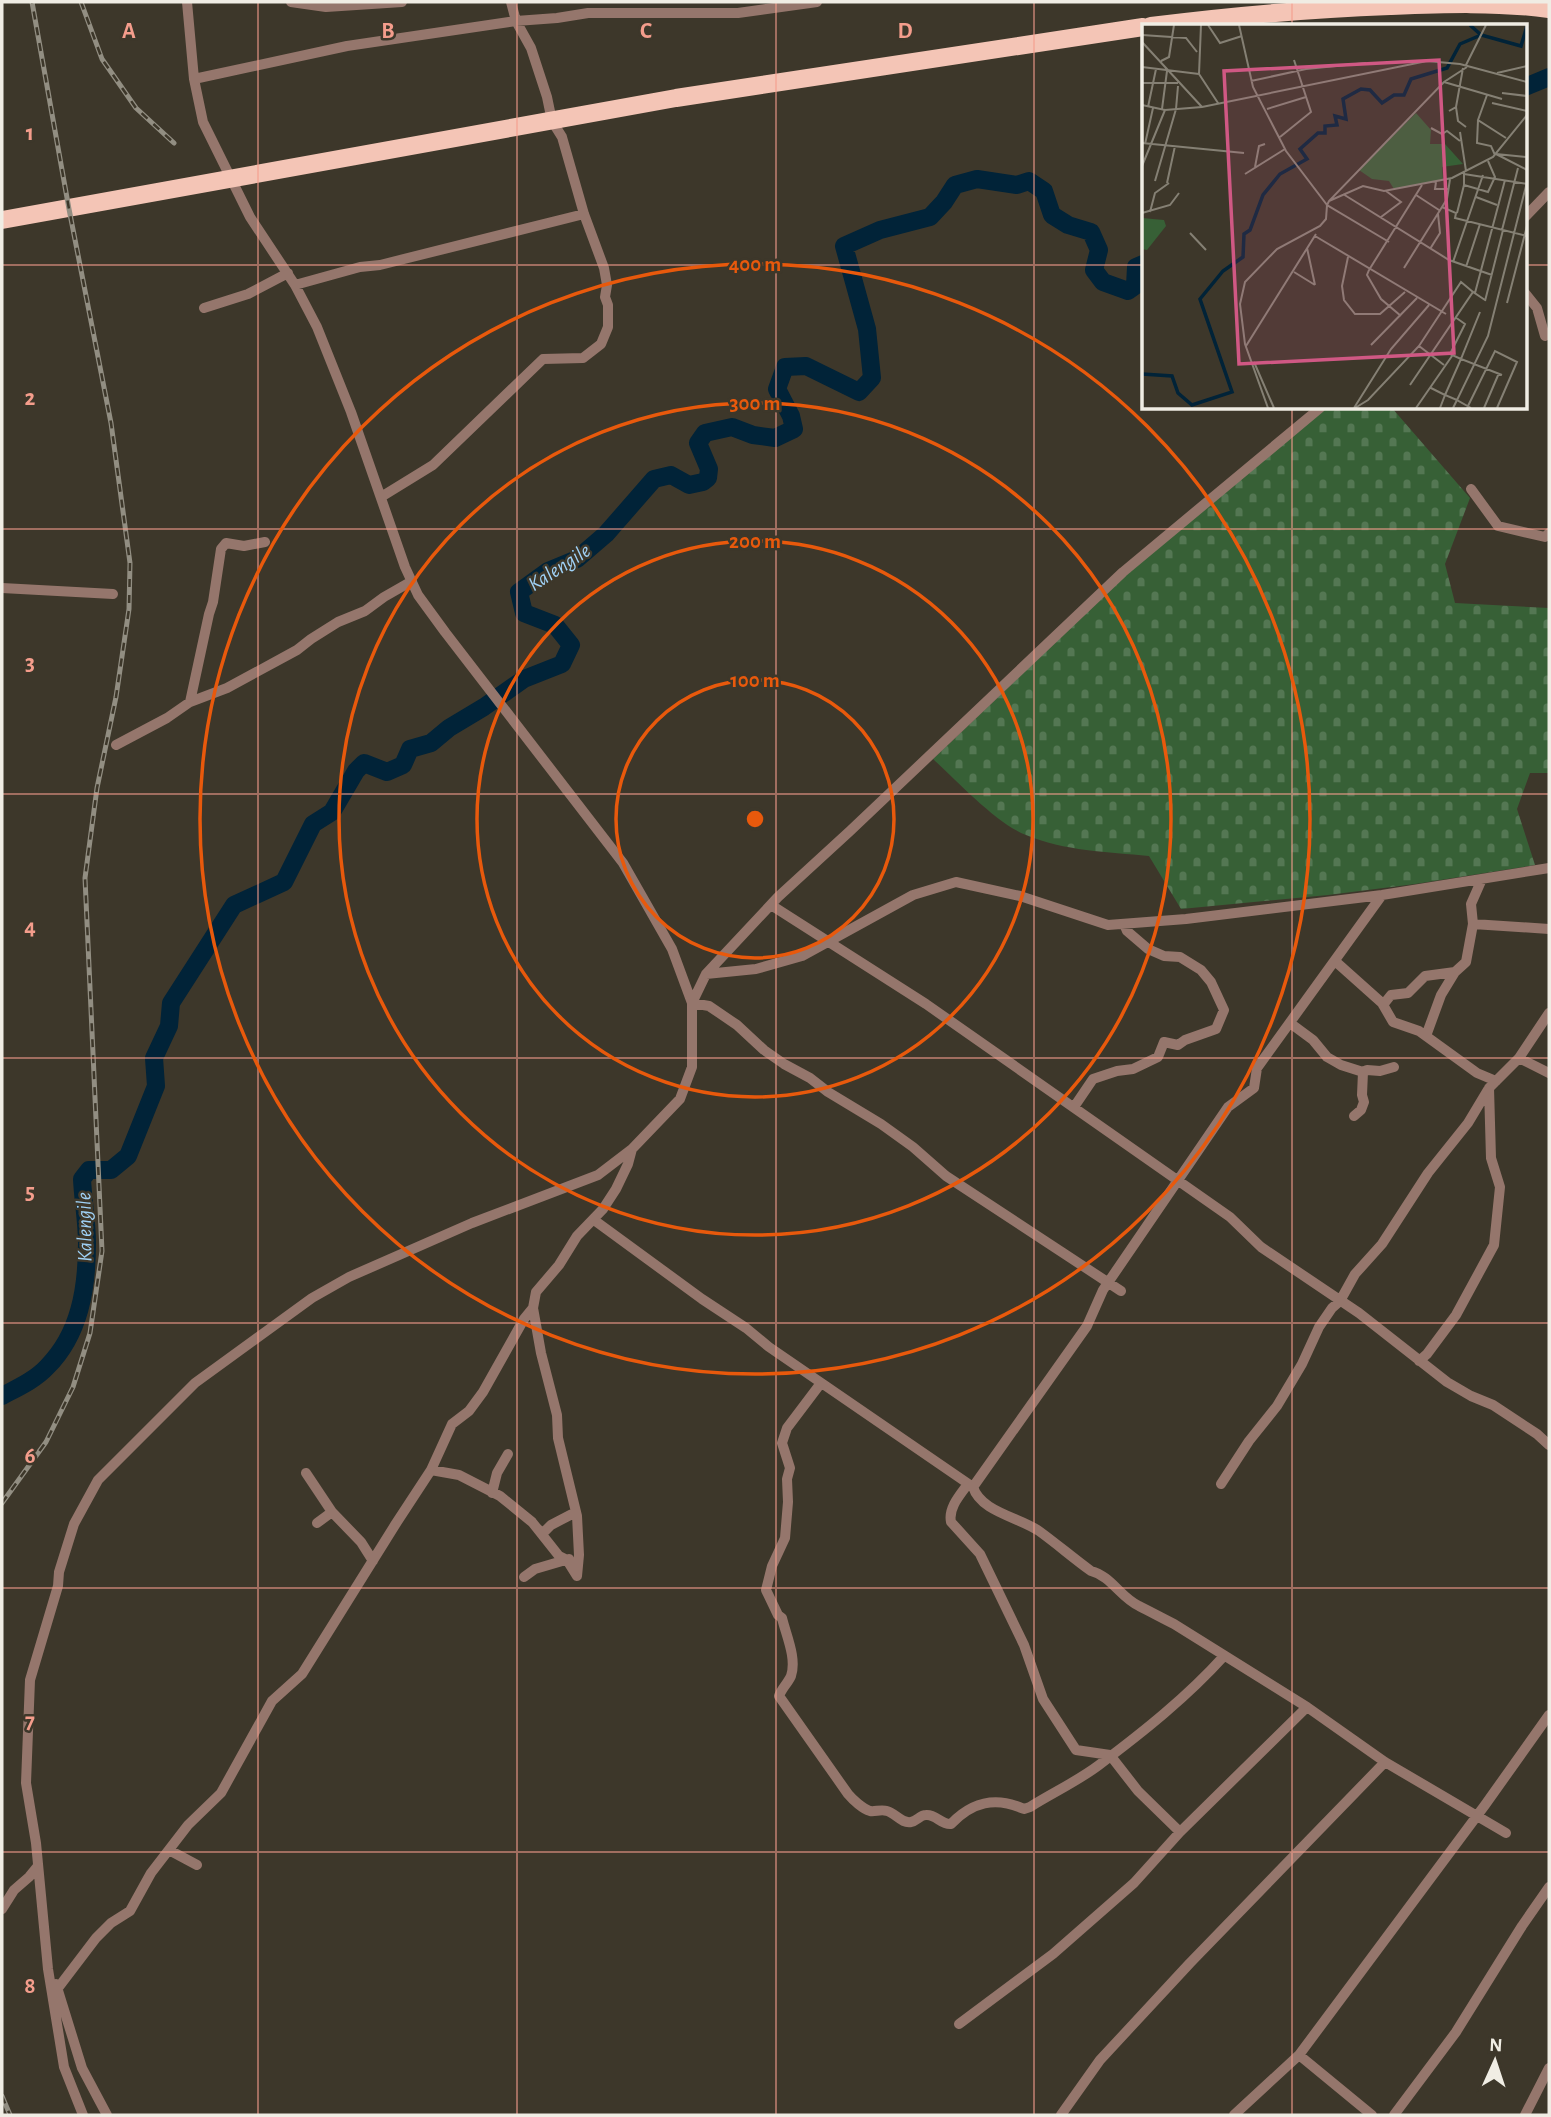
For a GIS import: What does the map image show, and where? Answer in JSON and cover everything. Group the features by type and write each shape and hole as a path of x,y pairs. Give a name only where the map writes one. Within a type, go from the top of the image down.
{"highway":[{"path":"1171,24 1328,8 1465,3 1549,9"},
{"path":"2,220 676,98 1142,27"}],"street":[{"path":"83,2115 64,2067 48,1969 38,1866 26,1783 30,1681 74,1524 98,1480 195,1383 312,1298 349,1278 472,1223 598,1175 632,1149 680,1100 692,1067 692,1003 672,949 623,863 418,595 405,568 322,340 288,273 250,217 203,122 194,79 187,2"},
{"path":"291,2 326,7 402,2"},
{"path":"381,497 433,465 543,359 583,358 601,344 608,327 604,268 584,214 562,137 552,121 531,48 516,21 510,2"},
{"path":"194,79 347,46 516,21 557,19 588,13 738,13 817,2"},
{"path":"1526,216 1549,192"},
{"path":"295,285 359,267 380,265 584,214"},
{"path":"204,308 248,294 288,273"},
{"path":"1526,294 1537,308 1545,336"},
{"path":"692,1003 706,974 771,905 1123,572 1318,410"},
{"path":"1471,489 1498,526 1545,537 1549,533"},
{"path":"190,702 213,602 221,549 226,544 244,546 265,542"},
{"path":"116,745 167,718 190,702 227,688 298,650 338,622 365,611 412,581"},
{"path":"2,588 113,594"},
{"path":"706,974 756,969 802,956 913,895 956,882 1020,896 1108,925 1186,919 1382,895 1549,868"},
{"path":"1426,1036 1441,995 1455,972 1465,962 1473,924 1471,904 1482,879"},
{"path":"1180,1832 1138,1791 1110,1755 1076,1750 1043,1699 1024,1645 980,1554 951,1522 950,1516 953,1507 1087,1326 1108,1283 1177,1180 1228,1107 1254,1088 1256,1068 1382,895"},
{"path":"771,905 926,1004 1230,1217 1261,1247 1340,1301 1419,1361 1471,1396 1493,1405 1549,1445"},
{"path":"1073,1107 1093,1079 1133,1069 1158,1057 1164,1042 1178,1045 1216,1029 1224,1010 1211,982 1201,970 1180,957 1164,956 1148,949 1127,931 1124,924"},
{"path":"1473,924 1549,929"},
{"path":"1335,961 1383,1005 1394,1022 1426,1036 1493,1085"},
{"path":"1383,1005 1391,995 1408,993 1425,975 1455,972"},
{"path":"692,1003 709,1006 719,1012 784,1064 810,1077 828,1092 881,1124 946,1176 1121,1291"},
{"path":"1221,1484 1249,1441 1277,1406 1302,1364 1319,1327 1340,1301 1355,1274 1382,1244 1428,1173 1468,1123 1493,1085 1519,1058 1549,1013"},
{"path":"1290,1023 1312,1040 1327,1057 1341,1065 1348,1065 1359,1072 1394,1067"},
{"path":"1519,1058 1549,1073"},
{"path":"1354,1116 1361,1110 1364,1102 1363,1072"},
{"path":"1419,1361 1455,1315 1494,1245 1500,1187 1491,1158 1493,1085"},
{"path":"532,1522 559,1556 567,1560 577,1576 579,1555 576,1512 558,1438 557,1415 533,1308 536,1292 616,1189 632,1149"},
{"path":"594,1220 821,1383 970,1485 984,1502 1038,1530 1091,1571 1100,1573 1139,1606 1152,1611 1307,1707 1385,1762 1506,1833"},
{"path":"58,1988 96,1938 111,1923 130,1911 151,1873 188,1825 221,1793 272,1701 302,1674 431,1470 452,1424 469,1411 483,1392 524,1319 533,1308"},
{"path":"821,1383 787,1428 783,1438 782,1447 790,1468 787,1479 785,1538 772,1566 766,1590 782,1618 793,1661 791,1677 779,1696 848,1794 870,1811 884,1810 905,1822 912,1822 929,1814 945,1825 951,1824 974,1805 994,1802 1013,1804 1024,1809 1030,1807 1098,1766 1138,1735 1202,1681 1224,1656"},
{"path":"492,1493 497,1473 508,1454"},
{"path":"431,1470 459,1475 500,1496 532,1522 542,1534 551,1525 576,1512"},
{"path":"306,1473 332,1512 361,1542 373,1561"},
{"path":"317,1523 332,1512"},
{"path":"524,1577 535,1569 579,1555"},
{"path":"958,2024 1053,1954 1134,1883 1180,1832 1307,1707"},
{"path":"1234,2115 1299,2054 1549,1715"},
{"path":"1061,2115 1100,2060 1385,1762"},
{"path":"169,1850 197,1865"},
{"path":"2,1909 14,1890 38,1866"},
{"path":"1394,2115 1456,2032 1549,1887"},
{"path":"48,1969 58,1988 82,2068 107,2115"},
{"path":"1299,2054 1372,2115"},
{"path":"1525,2115 1549,2068"}],"green space":[{"path":"1323,410 1394,410 1470,498 1445,564 1455,603 1549,608 1549,773 1530,773 1517,809 1535,865 1328,895 1181,909 1149,856 1071,848 1026,835 1003,822 933,759 1127,574"}],"waterway":[{"name":"Kalengile","path":"1526,87 1549,77"},
{"name":"Kalengile","path":"2,1396 42,1372 67,1340 79,1310 87,1260 82,1179 89,1170 111,1170 128,1156 156,1086 154,1058 169,1026 171,1003 234,905 284,882 313,824 332,812 356,771 364,763 387,772 403,765 410,749 431,743 449,728 524,679 562,664 571,645 555,625 524,613 519,592 548,571 577,559 606,534 654,479 671,475 689,485 708,478 709,469 698,443 705,433 732,427 753,435 775,438 794,429 791,416 777,389 785,367 806,366 859,392 872,378 867,329 844,246 880,230 930,217 955,185 977,179 1017,185 1029,181 1044,191 1052,215 1068,225 1091,232 1099,250 1094,270 1103,282 1128,291 1135,286 1136,267 1142,264"}],"railway":[{"path":"2,1503 46,1442 73,1387 90,1333 102,1251 85,878 97,788 116,697 129,609 130,563 111,423 32,2"},
{"path":"81,2 102,59 136,108 174,143"},
{"path":"2,2096 10,2115"}]}
